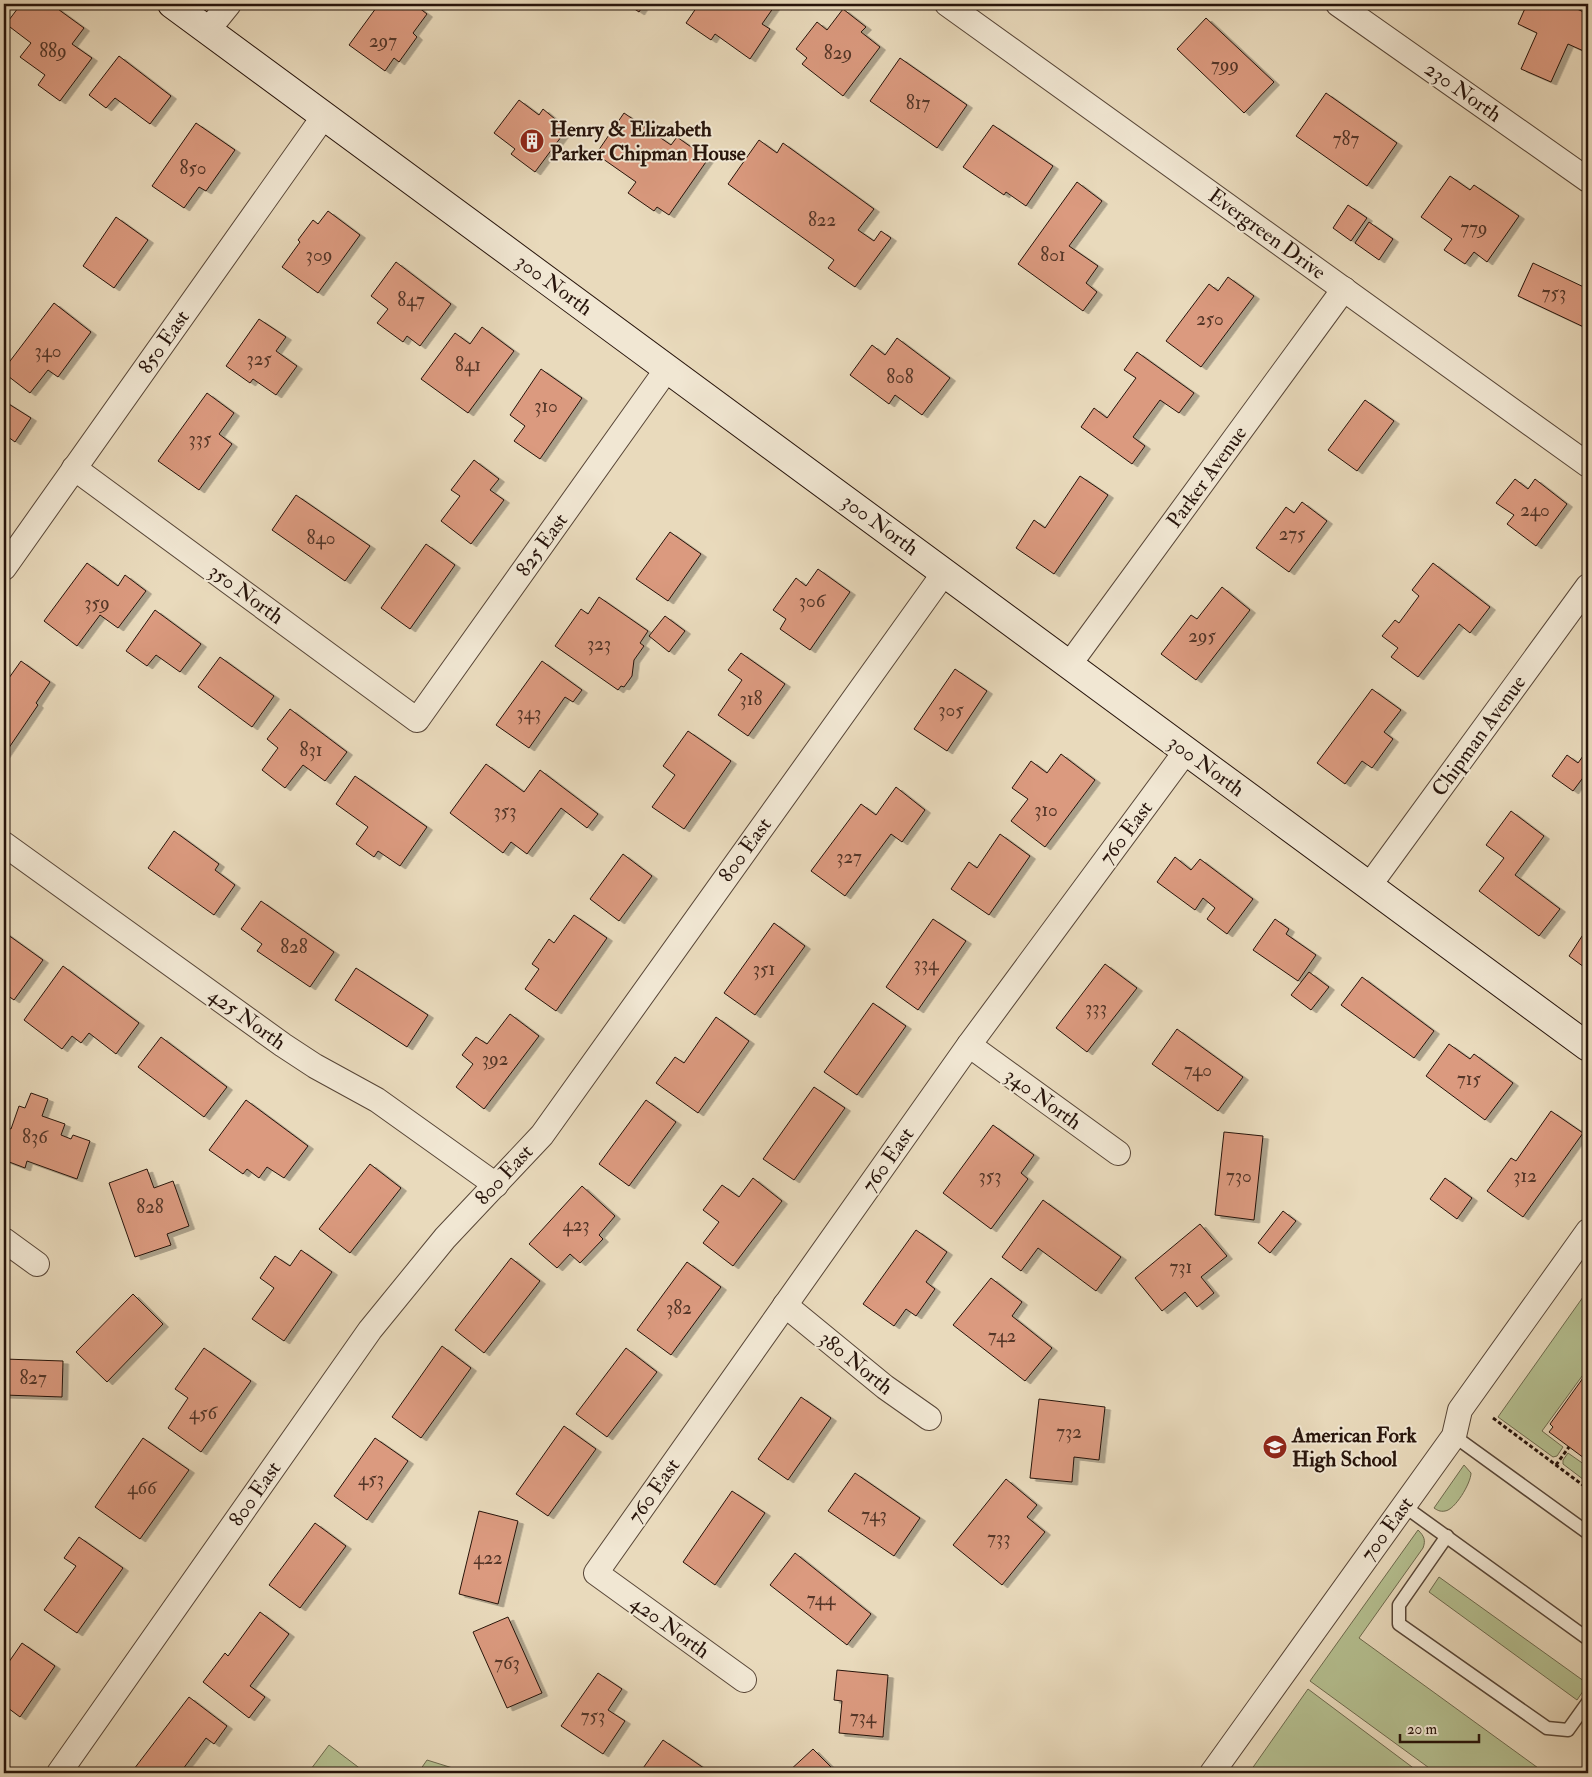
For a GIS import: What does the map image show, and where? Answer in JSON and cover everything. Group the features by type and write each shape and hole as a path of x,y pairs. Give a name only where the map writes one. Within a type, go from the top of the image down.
{"street":[{"name":"300 North","path":"172,4 1588,1047"},
{"path":"208,30 229,4"},
{"name":"Evergreen Drive","path":"947,4 1588,465"},
{"name":"230 North","path":"1338,4 1588,180"},
{"name":"850 East","path":"4,568 324,116"},
{"name":"Parker Avenue","path":"1069,665 1344,289"},
{"name":"825 East","path":"417,720 667,369"},
{"name":"350 North","path":"74,468 417,720"},
{"name":"800 East","path":"59,1773 370,1330 445,1238 542,1135 944,573"},
{"name":"Chipman Avenue","path":"1369,886 1588,586"},
{"name":"760 East","path":"596,1573 969,1045 1186,751"},
{"name":"425 North","path":"4,844 283,1046 377,1100 496,1185"},
{"name":"340 North","path":"969,1045 1118,1153"},
{"name":"700 East","path":"1212,1773 1454,1436 1460,1410 1588,1231"},
{"path":"4,1240 37,1264"},
{"name":"380 North","path":"785,1305 885,1387 929,1418"},
{"name":"420 North","path":"596,1573 744,1680"}],"lane":[{"path":"1454,1436 1588,1533"},
{"path":"1404,1506 1588,1639"},
{"path":"1446,1536 1399,1605 1399,1624 1547,1728 1568,1730 1588,1702"}],"path":[{"path":"1493,1418 1588,1489"},
{"path":"1556,1465 1569,1447"}],"green space":[{"path":"1588,1290 1588,1368 1542,1431 1563,1447 1557,1456 1553,1457 1498,1417"},
{"path":"1568,1453 1588,1467 1588,1483 1563,1464 1563,1460"},
{"path":"1464,1465 1471,1473 1462,1495 1449,1509 1445,1511 1437,1510 1434,1508"},
{"path":"1418,1530 1424,1538 1423,1548 1359,1638 1545,1773 1436,1773 1310,1681"},
{"path":"1439,1577 1588,1684 1577,1700 1429,1592"},
{"path":"1308,1689 1420,1773 1249,1773"},
{"path":"329,1745 366,1773 308,1773"},
{"path":"427,1760 459,1770 484,1773 418,1773"}],"building":[{"path":"21,4 51,4 84,28 72,44 92,58 60,101 38,85 45,75 20,57 31,43 6,24"},
{"path":"379,4 414,4 427,14 413,33 417,37 399,62 394,58 385,71 349,45"},
{"path":"627,4 644,4 639,12"},
{"path":"699,4 776,4 762,24 770,29 750,59 715,34 711,40 686,23"},
{"path":"1527,4 1566,4 1588,14 1588,53 1568,44 1551,82 1521,69 1537,33 1518,24"},
{"path":"843,9 866,27 861,32 880,47 843,96 802,64 807,58 796,49 817,22 827,30"},
{"path":"1206,18 1274,82 1244,113 1177,49"},
{"path":"119,56 171,96 150,124 115,98 106,108 89,95"},
{"path":"900,58 967,105 937,148 870,101"},
{"path":"1326,93 1397,143 1367,186 1296,136"},
{"name":"Henry & Elizabeth Parker Chipman House","path":"519,100 539,115 543,109 567,129 535,172 511,154 515,149 494,133"},
{"path":"624,113 671,145 677,137 708,159 669,215 657,207 654,211 628,193 636,182 596,154"},
{"path":"196,123 235,150 206,191 199,187 184,208 152,186"},
{"path":"993,125 1053,166 1026,206 1006,192 1004,195 963,167"},
{"path":"759,140 777,153 783,143 874,209 858,230 874,241 881,231 891,238 855,287 828,268 834,260 728,184"},
{"path":"1450,176 1470,190 1474,185 1519,216 1487,262 1474,252 1465,264 1444,250 1452,239 1421,217"},
{"path":"1077,182 1102,201 1069,246 1098,266 1086,283 1097,292 1083,311 1018,264"},
{"path":"1348,205 1367,218 1351,241 1333,228"},
{"path":"328,211 360,235 318,293 282,267 300,242 298,240 313,220 318,224"},
{"path":"116,217 148,240 114,288 83,266"},
{"path":"1369,222 1393,239 1379,260 1355,243"},
{"path":"396,262 451,304 420,346 407,336 403,342 377,323 388,309 371,296"},
{"path":"1533,263 1588,289 1588,329 1518,296"},
{"path":"1228,277 1254,296 1201,367 1166,341 1209,284 1218,291"},
{"path":"54,303 91,332 58,377 48,370 30,393 4,373 4,369"},
{"path":"259,319 286,337 276,351 297,366 276,395 253,379 250,383 226,366"},
{"path":"482,327 514,351 468,413 421,379 455,333 470,344"},
{"path":"897,338 950,378 922,415 895,395 889,404 850,375 872,345 885,355"},
{"path":"1137,352 1194,393 1179,413 1160,400 1133,437 1145,446 1132,464 1081,427 1094,408 1107,418 1136,378 1124,370"},
{"path":"541,369 582,398 540,459 514,441 525,426 510,415"},
{"path":"207,393 234,413 219,434 232,444 199,490 158,461"},
{"path":"1365,400 1394,421 1357,471 1328,450"},
{"path":"4,401 31,418 15,442 4,434"},
{"path":"474,460 499,479 490,490 504,500 471,544 441,521 460,496 451,490"},
{"path":"1080,476 1108,495 1054,574 1016,548 1034,520 1045,528"},
{"path":"1515,479 1528,489 1535,479 1567,504 1536,546 1507,524 1514,515 1496,503"},
{"path":"296,495 370,546 345,581 272,530"},
{"path":"1302,502 1327,521 1289,572 1256,548 1286,507 1294,513"},
{"path":"670,532 701,554 668,601 636,579"},
{"path":"426,544 455,565 410,629 381,608"},
{"path":"87,563 118,586 125,575 146,591 118,628 100,615 77,646 44,621"},
{"path":"1433,563 1490,607 1470,633 1459,624 1418,677 1391,657 1398,648 1382,636 1395,620 1399,623 1419,596 1412,590"},
{"path":"818,569 850,592 810,650 780,629 786,619 773,610 796,578 806,586"},
{"path":"1222,587 1250,610 1196,680 1161,654 1191,615 1197,619"},
{"path":"599,597 648,631 640,643 644,646 634,660 632,676 624,687 621,686 618,690 555,646 581,609 588,614"},
{"path":"155,610 201,644 180,672 156,655 147,666 126,651"},
{"path":"665,616 685,631 669,652 649,636"},
{"path":"741,653 785,684 748,736 718,715 742,680 728,670"},
{"path":"220,657 274,696 252,727 198,687"},
{"path":"21,661 50,682 36,703 38,705 4,755 4,689 6,686 4,685"},
{"path":"542,661 582,690 573,702 565,697 529,748 496,725"},
{"path":"955,669 987,691 947,751 914,729"},
{"path":"1372,689 1401,710 1384,732 1393,739 1372,768 1362,761 1345,784 1317,763"},
{"path":"290,709 347,752 325,781 303,765 285,788 262,770 278,748 267,739"},
{"path":"688,731 731,761 684,829 652,807 675,775 663,766"},
{"path":"1588,749 1588,771 1573,791 1552,776 1567,755 1578,763"},
{"path":"1061,754 1095,780 1045,847 1011,821 1028,799 1012,788 1031,761 1047,773"},
{"path":"486,764 524,792 540,770 598,814 587,828 561,808 527,854 511,842 503,853 450,813"},
{"path":"355,776 427,827 400,866 378,851 374,857 356,844 368,827 336,804"},
{"path":"896,787 925,810 902,842 891,834 845,896 811,871 861,804 876,815"},
{"path":"1511,811 1544,836 1515,875 1560,909 1539,936 1479,891 1504,858 1486,845"},
{"path":"174,831 219,864 215,870 235,885 214,915 148,868"},
{"path":"1000,834 1030,856 989,915 951,889 969,862 977,868"},
{"path":"623,854 652,876 619,921 590,899"},
{"path":"1175,857 1191,870 1200,859 1253,899 1227,934 1207,919 1215,908 1203,898 1195,910 1157,882"},
{"path":"261,901 334,952 310,987 257,951 262,944 241,929"},
{"path":"574,915 607,938 556,1011 525,989 539,969 532,964 549,939 554,943"},
{"path":"933,919 966,941 918,1010 886,987"},
{"path":"1275,919 1289,929 1286,934 1316,955 1298,981 1253,950"},
{"path":"774,923 805,946 755,1015 724,993"},
{"path":"1588,927 1588,970 1569,956"},
{"path":"4,932 43,960 14,1000 4,993 4,983 6,980 4,978"},
{"path":"1105,964 1137,988 1087,1052 1056,1028"},
{"path":"63,966 139,1023 116,1054 89,1033 81,1043 72,1036 62,1049 24,1020"},
{"path":"356,968 428,1015 407,1047 335,1000"},
{"path":"1309,972 1329,987 1311,1010 1291,995"},
{"path":"1362,977 1434,1031 1414,1058 1341,1005"},
{"path":"873,1003 906,1026 857,1095 824,1072"},
{"path":"510,1014 539,1036 484,1109 456,1087 473,1064 462,1055 476,1037 487,1044"},
{"path":"716,1017 749,1041 698,1113 656,1083 675,1057 684,1063"},
{"path":"1177,1029 1243,1077 1218,1111 1152,1064"},
{"path":"161,1037 227,1087 204,1117 138,1067"},
{"path":"1449,1044 1470,1059 1474,1054 1513,1083 1485,1120 1426,1076"},
{"path":"814,1087 845,1108 794,1180 763,1159"},
{"path":"31,1093 48,1099 42,1116 65,1124 61,1135 71,1139 73,1135 90,1141 77,1179 27,1161 25,1168 4,1160 5,1127 11,1129 19,1106 25,1108"},
{"path":"246,1100 308,1146 284,1178 267,1167 259,1178 247,1169 243,1174 209,1150"},
{"path":"646,1100 676,1122 629,1186 599,1164"},
{"path":"1551,1111 1583,1133 1523,1217 1487,1191 1511,1158 1516,1161"},
{"path":"993,1125 1034,1155 1021,1173 1028,1179 991,1229 943,1193"},
{"path":"1224,1132 1263,1136 1254,1220 1215,1215"},
{"path":"370,1164 401,1188 350,1253 319,1229"},
{"path":"147,1169 154,1188 173,1181 189,1226 167,1234 171,1245 135,1257 109,1183"},
{"path":"753,1178 782,1201 733,1266 703,1243 719,1222 703,1210 722,1185 739,1197"},
{"path":"1445,1178 1472,1198 1457,1219 1430,1199"},
{"path":"582,1186 615,1216 599,1235 603,1239 580,1263 570,1254 557,1268 529,1244"},
{"path":"1043,1200 1121,1257 1096,1291 1038,1248 1021,1271 1002,1257"},
{"path":"1283,1211 1296,1221 1270,1253 1258,1243"},
{"path":"1200,1224 1227,1256 1201,1277 1214,1293 1197,1307 1185,1292 1162,1311 1135,1278"},
{"path":"916,1230 947,1252 926,1282 935,1289 916,1316 906,1309 894,1326 863,1304"},
{"path":"301,1250 332,1272 284,1341 252,1319 274,1288 260,1278 275,1256 290,1266"},
{"path":"511,1258 540,1281 484,1353 455,1330"},
{"path":"687,1262 721,1287 671,1355 637,1330"},
{"path":"991,1278 1022,1302 1012,1316 1052,1348 1025,1381 953,1325"},
{"path":"133,1294 163,1324 107,1382 76,1352"},
{"path":"442,1346 471,1368 421,1438 392,1417"},
{"path":"204,1348 251,1381 201,1452 168,1428 188,1398 175,1389"},
{"path":"626,1348 657,1372 607,1437 576,1414"},
{"path":"4,1359 63,1361 62,1397 4,1395"},
{"path":"1588,1371 1588,1461 1549,1432 1553,1427 1550,1424"},
{"path":"801,1397 831,1418 788,1480 758,1459"},
{"path":"1039,1399 1105,1407 1099,1460 1074,1457 1072,1482 1030,1478"},
{"path":"564,1426 596,1449 548,1516 516,1494"},
{"path":"143,1438 189,1470 140,1539 95,1507"},
{"path":"375,1438 408,1461 367,1520 334,1496"},
{"path":"855,1473 920,1518 894,1556 828,1511"},
{"path":"1006,1479 1037,1505 1027,1517 1045,1532 1002,1585 953,1545"},
{"path":"732,1491 765,1513 715,1585 683,1562"},
{"path":"479,1511 518,1521 498,1604 459,1594"},
{"path":"315,1523 346,1546 300,1608 269,1585"},
{"path":"79,1537 123,1568 77,1633 44,1610 76,1566 64,1558"},
{"path":"795,1553 871,1614 847,1645 770,1585"},
{"path":"260,1612 289,1634 250,1686 265,1697 249,1718 203,1682 225,1653 228,1656"},
{"path":"508,1617 542,1693 507,1708 473,1632"},
{"path":"22,1643 55,1666 20,1717 4,1705 4,1669"},
{"path":"837,1670 888,1675 883,1737 839,1733 842,1701 834,1700"},
{"path":"598,1673 622,1689 608,1710 625,1721 603,1754 561,1726"},
{"path":"189,1697 227,1726 214,1744 206,1738 180,1773 140,1773 134,1769"},
{"path":"663,1740 711,1773 645,1773 641,1771"},
{"path":"813,1749 837,1773 788,1772"}],"place":[{"name":"Henry & Elizabeth Parker Chipman House","path":"532,141"},
{"name":"American Fork High School","path":"1275,1447"}]}
